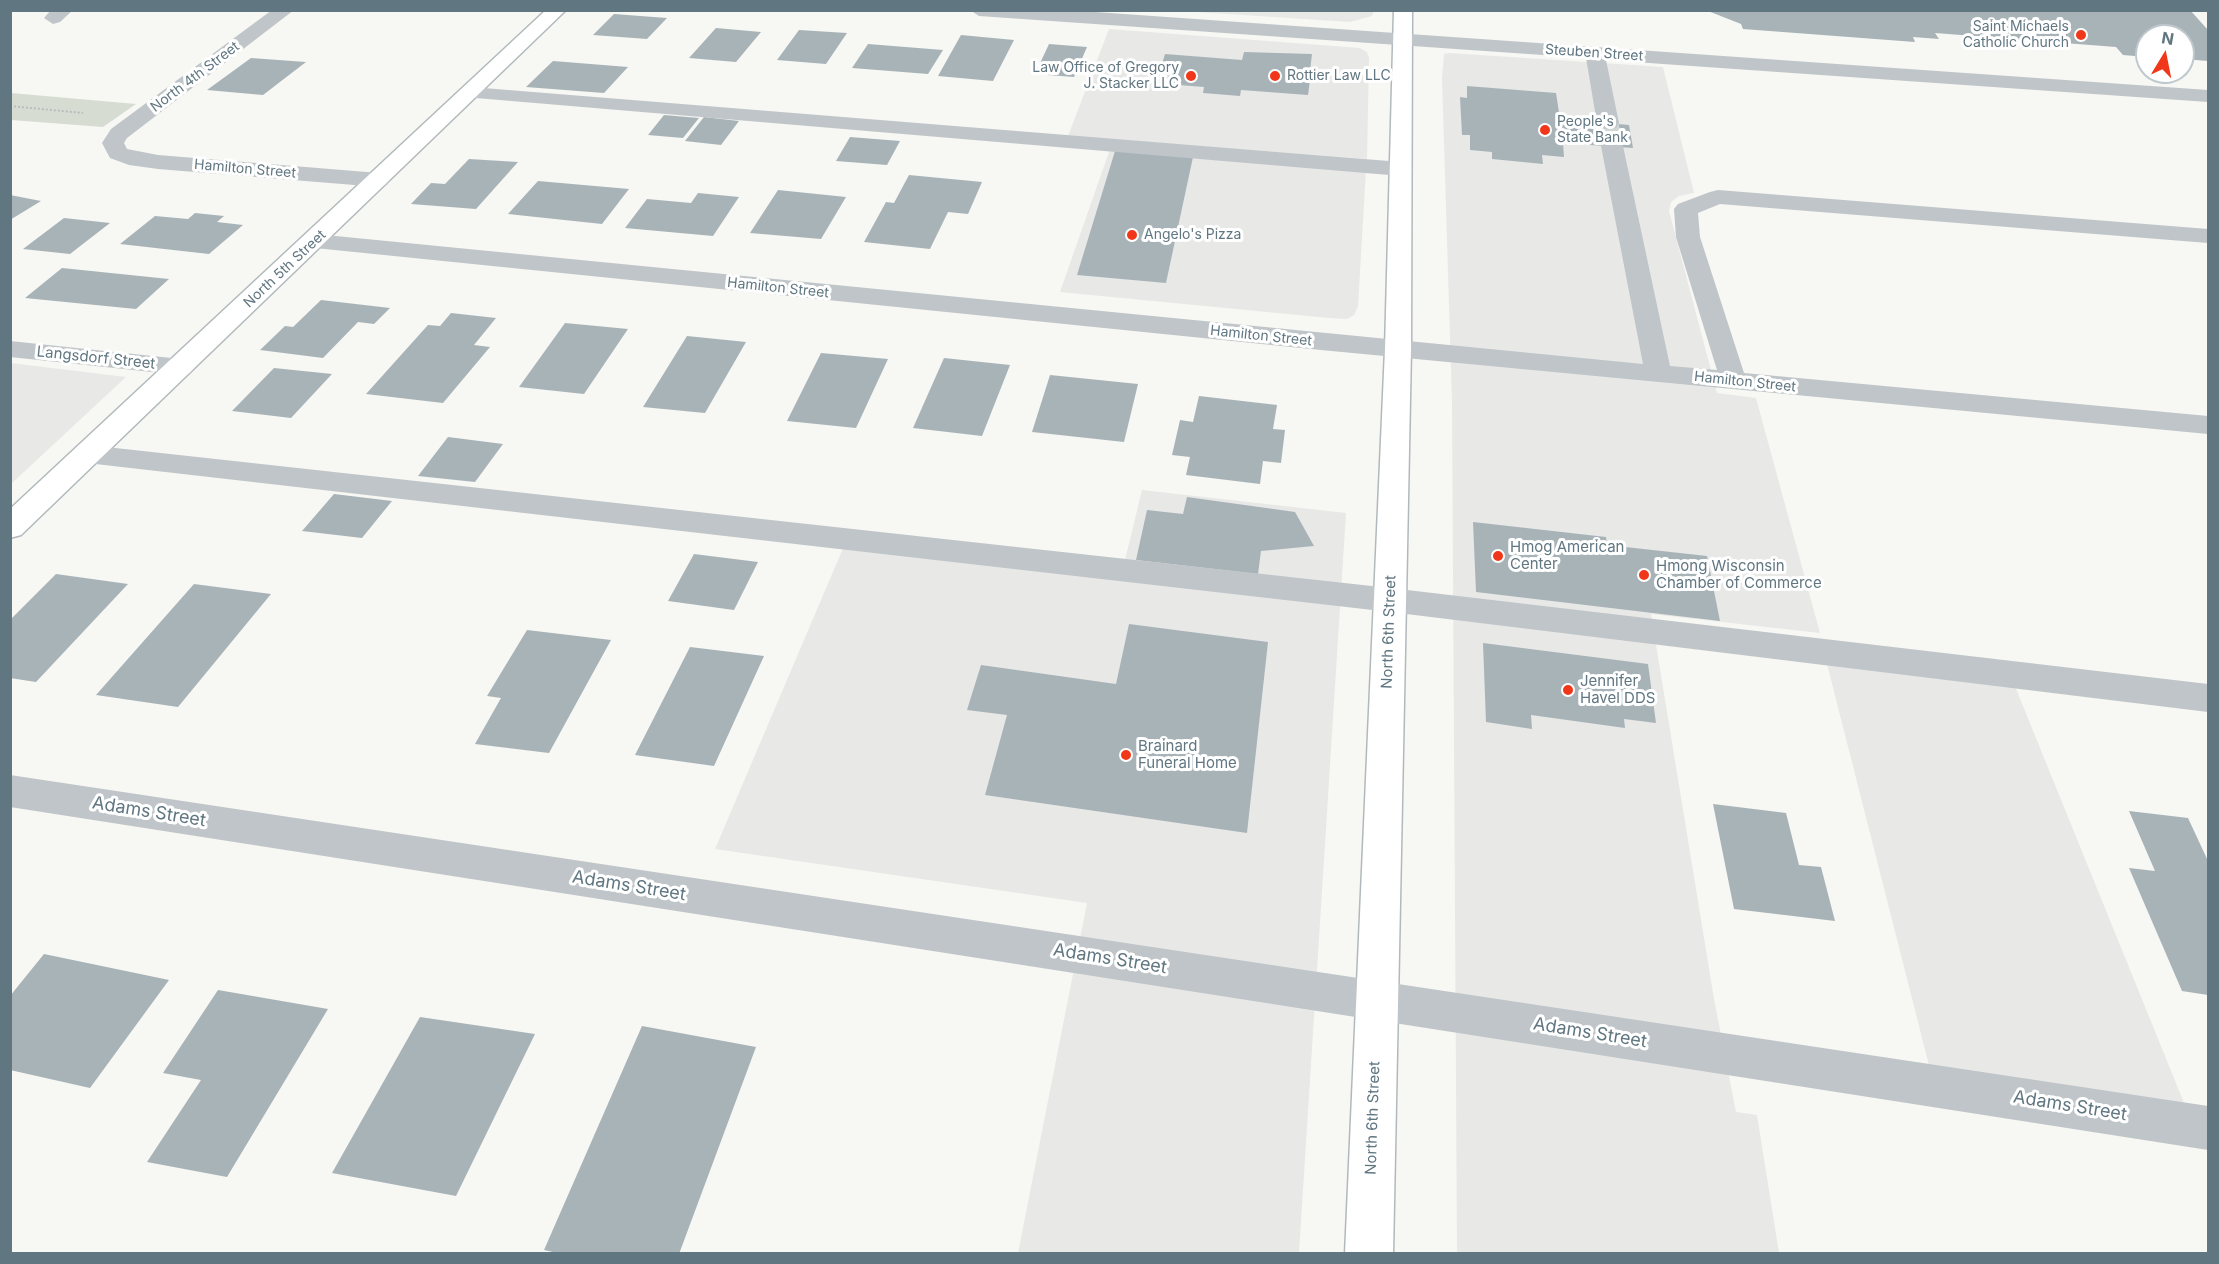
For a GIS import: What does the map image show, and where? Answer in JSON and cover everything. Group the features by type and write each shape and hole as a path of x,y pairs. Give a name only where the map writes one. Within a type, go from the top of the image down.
{"main road":[{"name":"North 5th Street","path":"10,527 557,10"},
{"name":"North 6th Street","path":"1369,1254 1398,349 1403,25"}],"street":[{"name":"North 4th Street","path":"116,148 113,143 119,134 285,10"},
{"name":"Steuben Street","path":"979,10 1403,25 1595,53 2208,96"},
{"path":"1595,53 1658,373"},
{"path":"471,93 1401,169"},
{"name":"Hamilton Street","path":"116,148 118,153 129,158 158,162 379,180"},
{"path":"1733,381 1723,342 1688,237 1686,209 1718,197 2208,236"},
{"name":"Hamilton Street","path":"315,241 1398,349 2208,425"},
{"name":"Langsdorf Street","path":"10,349 181,367"},
{"path":"88,455 1390,600 2208,698"},
{"name":"Adams Street","path":"10,791 2208,1128"}],"path":[{"path":"10,106 93,114"}],"shaded area":[{"path":"1181,11 1374,11 1372,16 1350,22"},
{"path":"1109,29 1360,48 1367,52 1369,58 1367,159 1068,136"},
{"path":"1444,54 1663,67 1694,193 1679,196 1671,202 1669,211 1717,393 1756,398 1820,633 1651,614 1714,999 1736,1112 1757,1115 1779,1253 1457,1253 1452,403 1442,78"},
{"path":"11,93 136,104 103,127 11,120"},
{"path":"1110,149 1366,170 1358,306 1354,315 1347,319 1329,318 1060,292"},
{"path":"10,363 126,377 11,484"},
{"path":"1142,490 1346,513 1299,1253 1018,1253 1087,903 715,849 844,546 1125,560"},
{"path":"1827,664 2010,674 2193,1125 1934,1085"}],"building":[{"name":"Saint Michaels Catholic Church","path":"2190,10 2208,30 2208,61 2195,60 2195,24 2135,24 2135,56 2123,55 2116,47 1935,33 1939,39 1913,37 1915,42 1743,29 1741,24 1708,11"},
{"path":"614,14 667,18 647,39 593,35"},
{"path":"716,28 761,32 736,62 689,58"},
{"path":"799,30 847,33 826,64 777,60"},
{"path":"961,35 1014,40 993,81 938,76"},
{"path":"868,44 943,50 928,74 852,68"},
{"path":"1049,44 1087,47 1074,77 1035,74"},
{"path":"1244,52 1312,54 1310,71 1302,70 1301,79 1310,80 1308,95 1241,90 1240,96 1203,93 1204,87 1166,84 1171,68 1161,67 1165,54 1242,60"},
{"path":"251,58 306,62 263,95 207,90"},
{"path":"553,61 628,67 604,93 526,87"},
{"name":"People's State Bank","path":"1467,86 1556,93 1560,119 1629,125 1633,148 1563,143 1564,157 1542,155 1543,164 1492,159 1492,152 1470,150 1470,135 1462,135 1460,97 1467,98"},
{"path":"664,115 699,118 683,138 648,135"},
{"path":"704,117 739,121 721,145 685,141"},
{"path":"850,137 900,141 887,165 836,161"},
{"path":"1115,151 1193,157 1166,283 1077,275"},
{"path":"469,159 518,162 476,209 411,204 431,183 445,184"},
{"path":"909,175 982,182 968,214 948,212 930,249 864,242 886,202 894,203"},
{"path":"538,181 629,189 602,224 508,214"},
{"path":"778,190 846,197 821,239 750,233"},
{"path":"698,193 739,197 713,236 625,228 647,199 691,203"},
{"path":"10,195 41,201 10,220"},
{"path":"195,213 224,216 217,222 243,225 209,254 120,244 155,216 188,219"},
{"path":"64,218 110,223 70,254 23,249"},
{"path":"62,268 169,279 136,309 25,298"},
{"path":"321,300 390,308 374,324 358,322 323,358 260,350 285,326 293,327"},
{"path":"451,313 496,318 474,345 490,347 443,403 366,394 428,325 440,326"},
{"path":"565,323 628,329 584,394 519,387"},
{"path":"687,336 746,342 705,413 643,407"},
{"path":"821,353 888,359 856,428 787,421"},
{"path":"944,358 1010,365 982,436 913,428"},
{"path":"274,368 332,374 291,418 232,411"},
{"path":"1050,375 1138,384 1124,442 1032,432"},
{"path":"1199,396 1277,405 1273,429 1285,430 1281,463 1263,461 1260,484 1186,475 1190,457 1172,455 1180,420 1193,422"},
{"path":"448,437 503,444 475,482 418,476"},
{"path":"334,494 392,501 362,538 302,531"},
{"path":"1187,497 1295,512 1314,546 1261,551 1258,574 1136,560 1147,510 1183,514"},
{"path":"1473,522 1606,537 1607,545 1707,556 1720,621 1476,592"},
{"path":"694,554 758,562 734,610 668,601"},
{"path":"56,574 128,584 36,682 10,678 10,620"},
{"path":"194,584 271,594 178,707 96,695"},
{"name":"Brainard Funeral Home","path":"1129,624 1268,642 1247,833 985,795 1007,715 967,710 981,665 1116,684"},
{"path":"527,630 611,640 549,753 475,744 501,698 487,696"},
{"name":"Jennifer Havel DDS","path":"1483,643 1648,664 1656,723 1624,719 1625,728 1531,715 1532,729 1486,722"},
{"path":"690,647 764,656 714,766 635,755"},
{"path":"1713,804 1786,813 1799,865 1821,867 1835,921 1734,909"},
{"path":"2129,811 2188,818 2208,861 2208,995 2182,991 2129,868 2155,871"},
{"path":"44,954 169,980 90,1088 10,1070 10,996"},
{"path":"218,990 328,1009 227,1177 147,1162 201,1080 163,1073"},
{"path":"420,1017 535,1034 456,1196 332,1173"},
{"path":"642,1026 756,1047 679,1254 562,1254 544,1250"}],"tunnel":[{"path":"1608,123 1612,146"}],"place":[{"name":"Saint Michaels Catholic Church","path":"2081,35"},
{"name":"Law Office of Gregory J. Stacker LLC","path":"1191,76"},
{"name":"Rottier Law LLC","path":"1275,76"},
{"name":"People's State Bank","path":"1545,130"},
{"name":"Angelo's Pizza","path":"1132,235"},
{"name":"Hmog American Center","path":"1498,556"},
{"name":"Hmong Wisconsin Chamber of Commerce","path":"1644,575"},
{"name":"Jennifer Havel DDS","path":"1568,690"},
{"name":"Brainard Funeral Home","path":"1126,755"}]}
